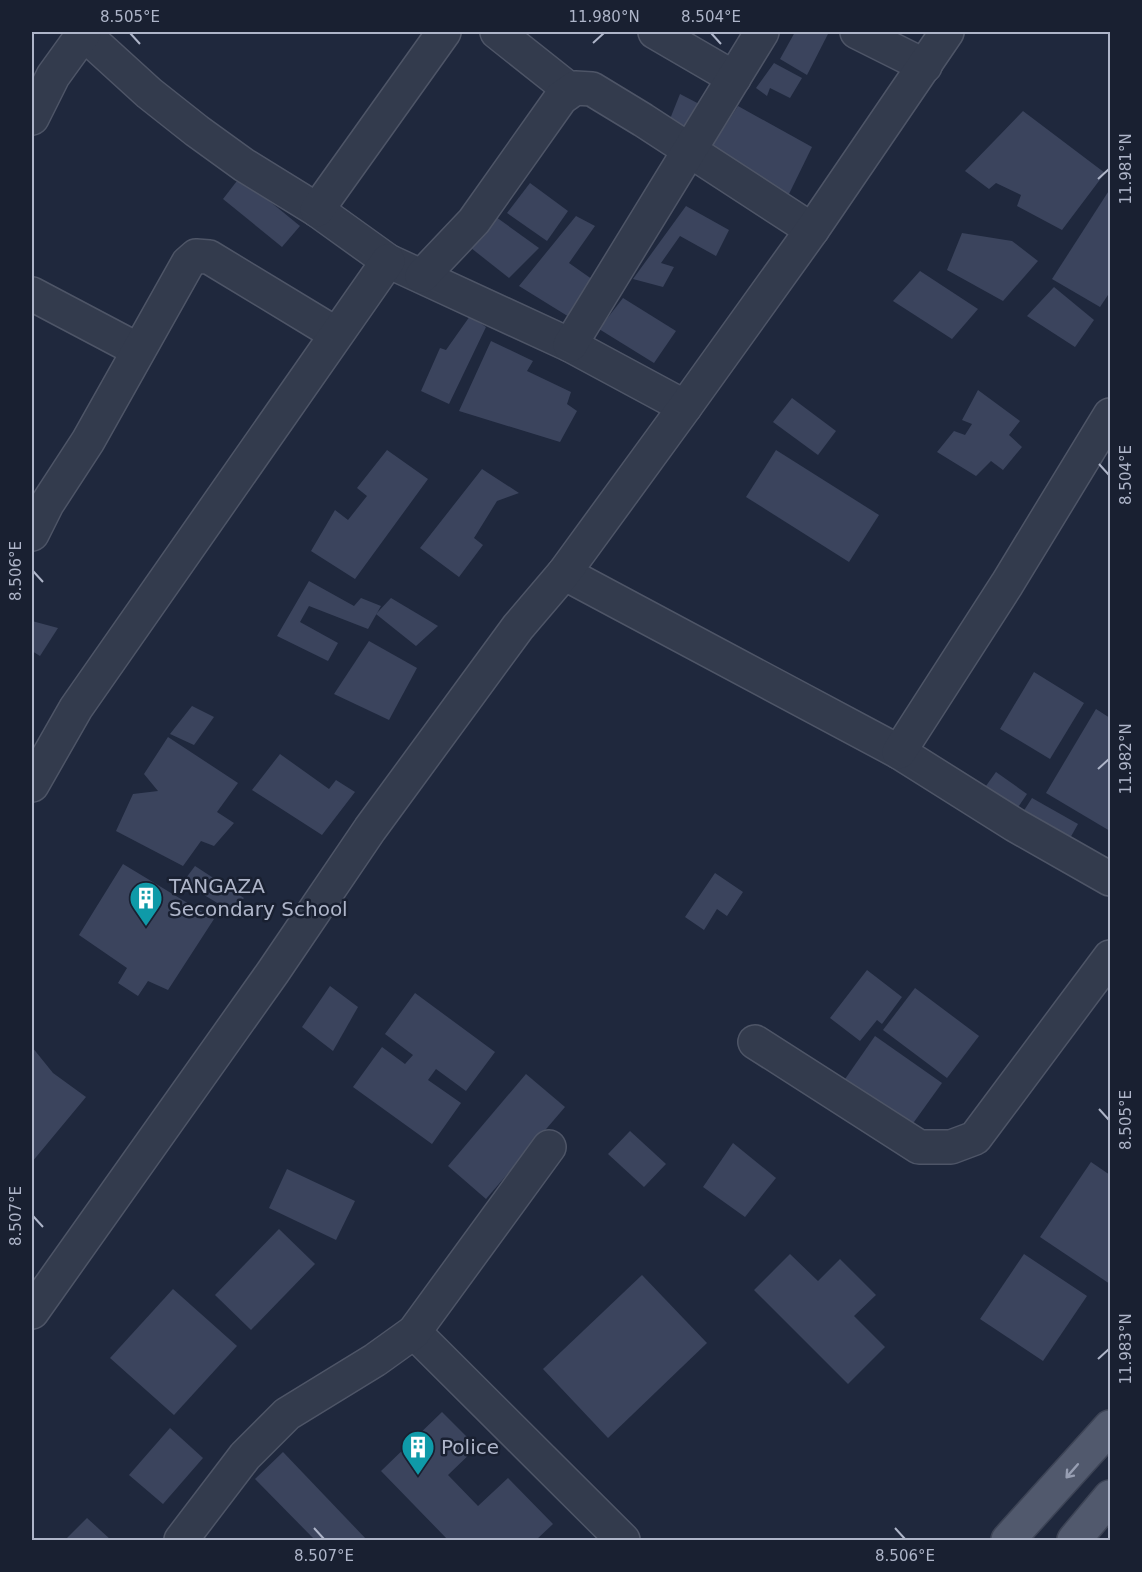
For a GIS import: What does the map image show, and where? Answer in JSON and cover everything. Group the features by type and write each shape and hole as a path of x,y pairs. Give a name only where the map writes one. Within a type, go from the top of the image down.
{"main road":[{"path":"1008,1540 1110,1427"},
{"path":"1074,1540 1110,1497"}],"street":[{"path":"32,118 53,76 83,32 149,93 197,131 244,165 317,210 388,261 570,345 685,407"},
{"path":"497,32 570,90"},
{"path":"655,32 734,78"},
{"path":"570,345 688,149 762,32"},
{"path":"857,32 925,66"},
{"path":"32,1312 273,972 370,829 518,627 564,573 685,407 812,230 947,32"},
{"path":"317,210 430,37"},
{"path":"422,276 474,221 561,98 570,90 584,87 592,89 688,149 812,230"},
{"path":"32,534 188,263 200,255 239,274 336,334"},
{"path":"32,785 76,708 388,261"},
{"path":"32,294 138,350"},
{"path":"898,752 1007,584 1110,415"},
{"path":"564,573 898,752 1014,825 1110,879"},
{"path":"755,1042 919,1147 951,1147 975,1138 1110,957"},
{"path":"181,1540 245,1456 287,1414 375,1360 414,1332 549,1147"},
{"path":"414,1332 623,1540"}],"building":[{"path":"795,32 829,32 807,75 780,59"},
{"path":"774,63 802,78 790,98 770,88 767,96 756,88"},
{"path":"680,94 705,107 691,130 670,119"},
{"path":"738,106 812,147 788,196 711,147"},
{"path":"1023,111 1105,173 1062,230 1017,206 1021,195 996,183 989,189 965,171"},
{"path":"240,177 300,226 282,247 223,199"},
{"path":"530,183 568,211 547,241 507,213"},
{"path":"1110,189 1110,292 1100,307 1052,279"},
{"path":"686,206 729,230 716,256 680,236 661,263 674,267 663,287 633,279"},
{"path":"576,216 595,226 569,263 596,282 574,320 519,286"},
{"path":"496,217 539,248 509,278 471,248"},
{"path":"962,233 1012,241 1038,261 1003,301 947,270"},
{"path":"920,271 978,309 952,339 893,301"},
{"path":"1054,287 1094,320 1075,347 1027,316"},
{"path":"623,298 676,331 654,363 599,329"},
{"path":"470,316 486,327 449,404 421,391 440,348 446,350"},
{"path":"491,341 533,361 527,371 571,392 567,404 577,411 560,442 459,411"},
{"path":"978,390 1020,421 1009,435 1022,447 1003,470 991,461 976,476 937,452 954,431 965,435 972,424 962,420"},
{"path":"792,398 836,431 818,455 773,422"},
{"path":"387,450 428,479 355,579 311,551 335,510 348,520 367,496 357,488"},
{"path":"776,450 879,515 849,562 746,497"},
{"path":"482,469 519,493 497,501 474,538 483,545 459,577 420,548"},
{"path":"309,581 354,606 361,598 381,606 368,629 309,606 300,622 338,643 328,661 277,636"},
{"path":"391,598 438,626 416,646 376,614"},
{"path":"32,621 58,628 40,656 32,651"},
{"path":"369,641 417,668 389,720 334,694"},
{"path":"1034,672 1084,703 1050,759 1000,729"},
{"path":"192,706 214,717 194,745 170,734"},
{"path":"1096,709 1110,718 1110,831 1046,793"},
{"path":"168,737 238,783 217,812 234,823 214,846 201,841 183,866 116,831 133,794 158,791 144,774"},
{"path":"280,754 329,789 336,780 355,792 322,835 252,790"},
{"path":"996,772 1027,794 1010,819 978,797"},
{"path":"1032,798 1078,824 1065,847 1018,820"},
{"name":"TANGAZA Secondary School","path":"123,864 214,919 168,990 148,981 138,996 118,983 127,968 79,935"},
{"path":"195,866 244,898 232,912 183,882"},
{"path":"715,873 743,892 727,916 717,909 704,930 685,917"},
{"path":"867,970 902,997 882,1024 877,1020 860,1041 830,1018"},
{"path":"330,986 358,1007 333,1051 302,1027"},
{"path":"915,988 979,1036 947,1078 883,1030"},
{"path":"415,993 495,1052 466,1091 436,1069 428,1080 461,1103 432,1144 353,1087 382,1047 405,1064 413,1055 385,1034"},
{"path":"875,1036 942,1083 909,1129 843,1082"},
{"path":"32,1047 53,1073 86,1097 32,1162"},
{"path":"526,1074 565,1107 486,1199 448,1166"},
{"path":"630,1131 666,1164 644,1187 608,1154"},
{"path":"733,1143 776,1178 745,1217 703,1187"},
{"path":"1091,1162 1110,1175 1110,1284 1040,1237"},
{"path":"287,1169 355,1201 336,1240 269,1208"},
{"path":"279,1229 315,1264 251,1330 215,1295"},
{"path":"790,1254 818,1281 840,1259 876,1295 854,1316 885,1347 848,1384 754,1290"},
{"path":"1024,1254 1087,1296 1043,1361 980,1319"},
{"path":"642,1275 707,1343 608,1438 543,1369"},
{"path":"173,1289 237,1346 174,1415 110,1358"},
{"name":"Police","path":"442,1412 477,1447 448,1475 478,1506 508,1478 553,1524 536,1540 448,1540 381,1471"},
{"path":"170,1428 203,1458 163,1504 129,1475"},
{"path":"283,1452 367,1540 315,1540 255,1479"},
{"path":"87,1518 111,1540 65,1540"}],"place":[{"name":"TANGAZA Secondary School","path":"146,927"},
{"name":"Police","path":"418,1476"}]}
